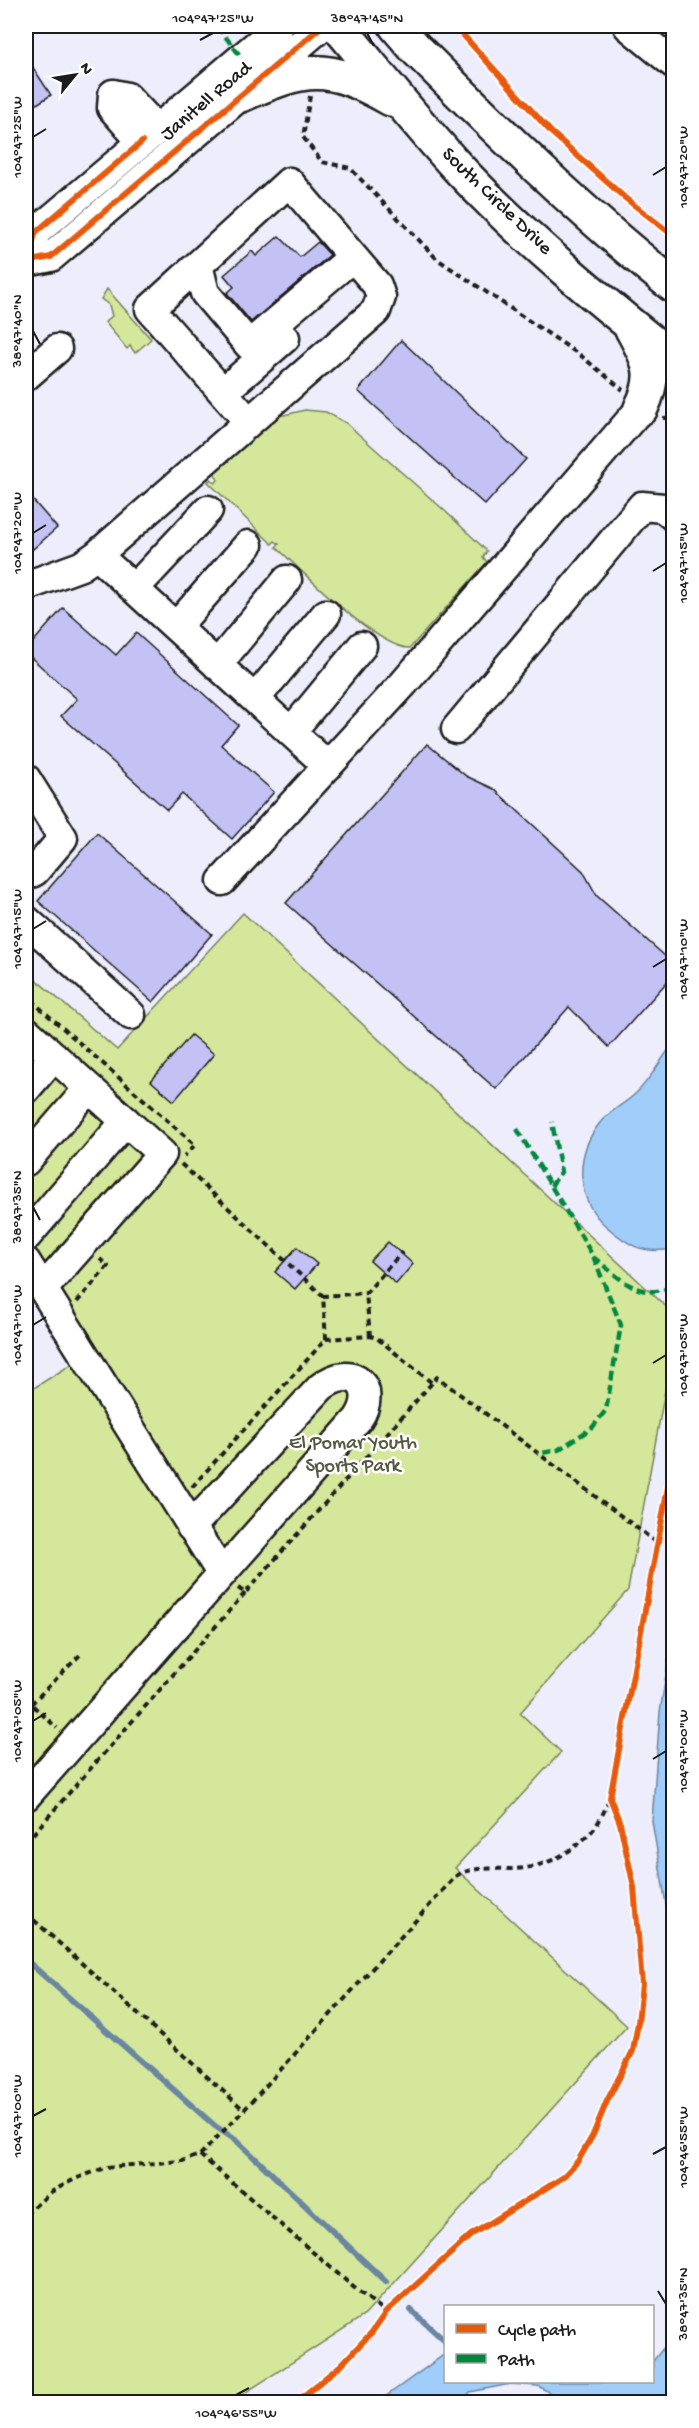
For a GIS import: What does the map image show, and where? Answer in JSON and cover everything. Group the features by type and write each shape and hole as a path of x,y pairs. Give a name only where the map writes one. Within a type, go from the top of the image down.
{"main road":[{"name":"South Circle Drive","path":"338,26 464,174 519,227 674,360"},
{"path":"396,26 540,170 606,230 673,284"},
{"path":"241,94 295,75 325,72 342,75 359,82 403,105"},
{"path":"630,324 643,350 651,379 650,391 633,400"},
{"path":"633,400 674,392"}],"street":[{"name":"Janitell Road","path":"279,26 36,232 26,262 51,257 322,26"},
{"path":"646,31 674,64"},
{"path":"26,586 81,566 97,555 376,310 381,297 377,285 289,182 150,309 248,421"},
{"path":"192,271 205,293 249,345 358,263"},
{"path":"223,392 358,263"},
{"path":"26,376 57,349"},
{"path":"222,881 404,683 633,400"},
{"path":"456,729 642,506 663,508 674,517"},
{"path":"134,589 208,510"},
{"path":"176,627 248,545"},
{"path":"97,555 328,766"},
{"path":"217,665 287,580"},
{"path":"255,699 326,615"},
{"path":"291,732 362,646"},
{"path":"26,779 63,838 35,871 26,876"},
{"path":"26,920 131,1014"},
{"path":"26,1031 162,1154 43,1289"},
{"path":"26,1089 54,1056"},
{"path":"26,1161 89,1088"},
{"path":"26,1237 126,1121"},
{"path":"26,1262 221,1573"},
{"path":"26,1796 358,1419 365,1409 365,1399 364,1389 358,1381 349,1376 331,1379 191,1527"}],"path":[{"path":"311,91 303,137 322,162 350,168 437,260 580,355 633,400"},
{"path":"326,1339 323,1296 366,1293 402,1252"},
{"path":"366,1293 370,1336"},
{"path":"176,1504 326,1339 370,1336 377,1338 432,1383"},
{"path":"26,1842 437,1377 657,1543"},
{"path":"221,1573 245,1593"},
{"path":"26,1710 80,1655"},
{"path":"31,1704 64,1734"},
{"path":"26,2214 51,2192 75,2179 107,2167 182,2161 200,2155 244,2110 456,1876 466,1870 533,1868 549,1862 570,1850 593,1830 610,1798"},
{"path":"26,1913 244,2110"},
{"path":"200,2155 358,2291 386,2312"}],"green space":[{"path":"107,289 151,339 135,353 130,346 127,349 105,322 112,316 109,305 101,299"},
{"path":"305,410 326,412 346,423 487,551 483,557 487,562 410,648 396,645 360,623 276,547 279,544 275,541 272,544 208,482 211,479 215,483 218,480 213,470 276,417"},
{"name":"El Pomar Youth Sports Park","path":"243,913 673,1313 673,1348 628,1590 520,1713 561,1752 455,1868 627,2026 365,2315 231,2402 26,2402 26,1393 72,1364 26,1289 26,971 117,1050"}],"water":[{"path":"673,1044 673,1249 645,1250 623,1240 597,1216 584,1191 582,1164 585,1150 599,1124 640,1089"},
{"path":"673,1632 673,1946 652,1821 660,1712"},
{"path":"673,2336 673,2402 566,2402 538,2386 510,2384 470,2392 462,2402 378,2402 444,2355 444,2383 654,2383 654,2360"}],"building":[{"path":"26,57 51,95 26,111"},
{"path":"279,236 300,257 318,242 330,255 251,322 227,293 234,287 224,275 252,251 256,256"},
{"path":"401,340 526,459 485,505 358,391"},
{"path":"26,492 57,528 26,555"},
{"path":"63,608 116,655 136,633 238,725 221,745 274,792 232,839 182,794 167,810 61,716 77,699 26,653 26,650"},
{"path":"427,744 466,776 494,789 583,871 597,896 674,964 674,974 609,1047 569,1007 496,1089 286,903"},
{"path":"97,833 212,934 153,1002 38,901"},
{"path":"191,1035 214,1054 174,1101 151,1081"},
{"path":"388,1242 413,1264 396,1284 370,1261"},
{"path":"297,1247 317,1264 295,1289 275,1272"}],"waterway":[{"path":"26,1960 215,2126 237,2141 386,2282"},
{"path":"411,2310 444,2340"}],"marked path":[{"path":"217,26 242,58"},
{"path":"551,1186 561,1172 552,1122"},
{"path":"517,1129 593,1256 621,1325 606,1410 592,1428 558,1450 537,1454"},
{"path":"593,1257 621,1280 639,1289 650,1291 674,1286"}],"cycle path":[{"path":"26,262 51,257 322,26"},
{"path":"455,26 551,132 625,198 674,236"},
{"path":"26,261 36,232 142,142"},
{"path":"296,2402 341,2365 372,2332 386,2312 471,2235 562,2178 578,2161 593,2135 607,2101 633,2051 642,1984 634,1887 620,1823 610,1798 674,1455"}]}
